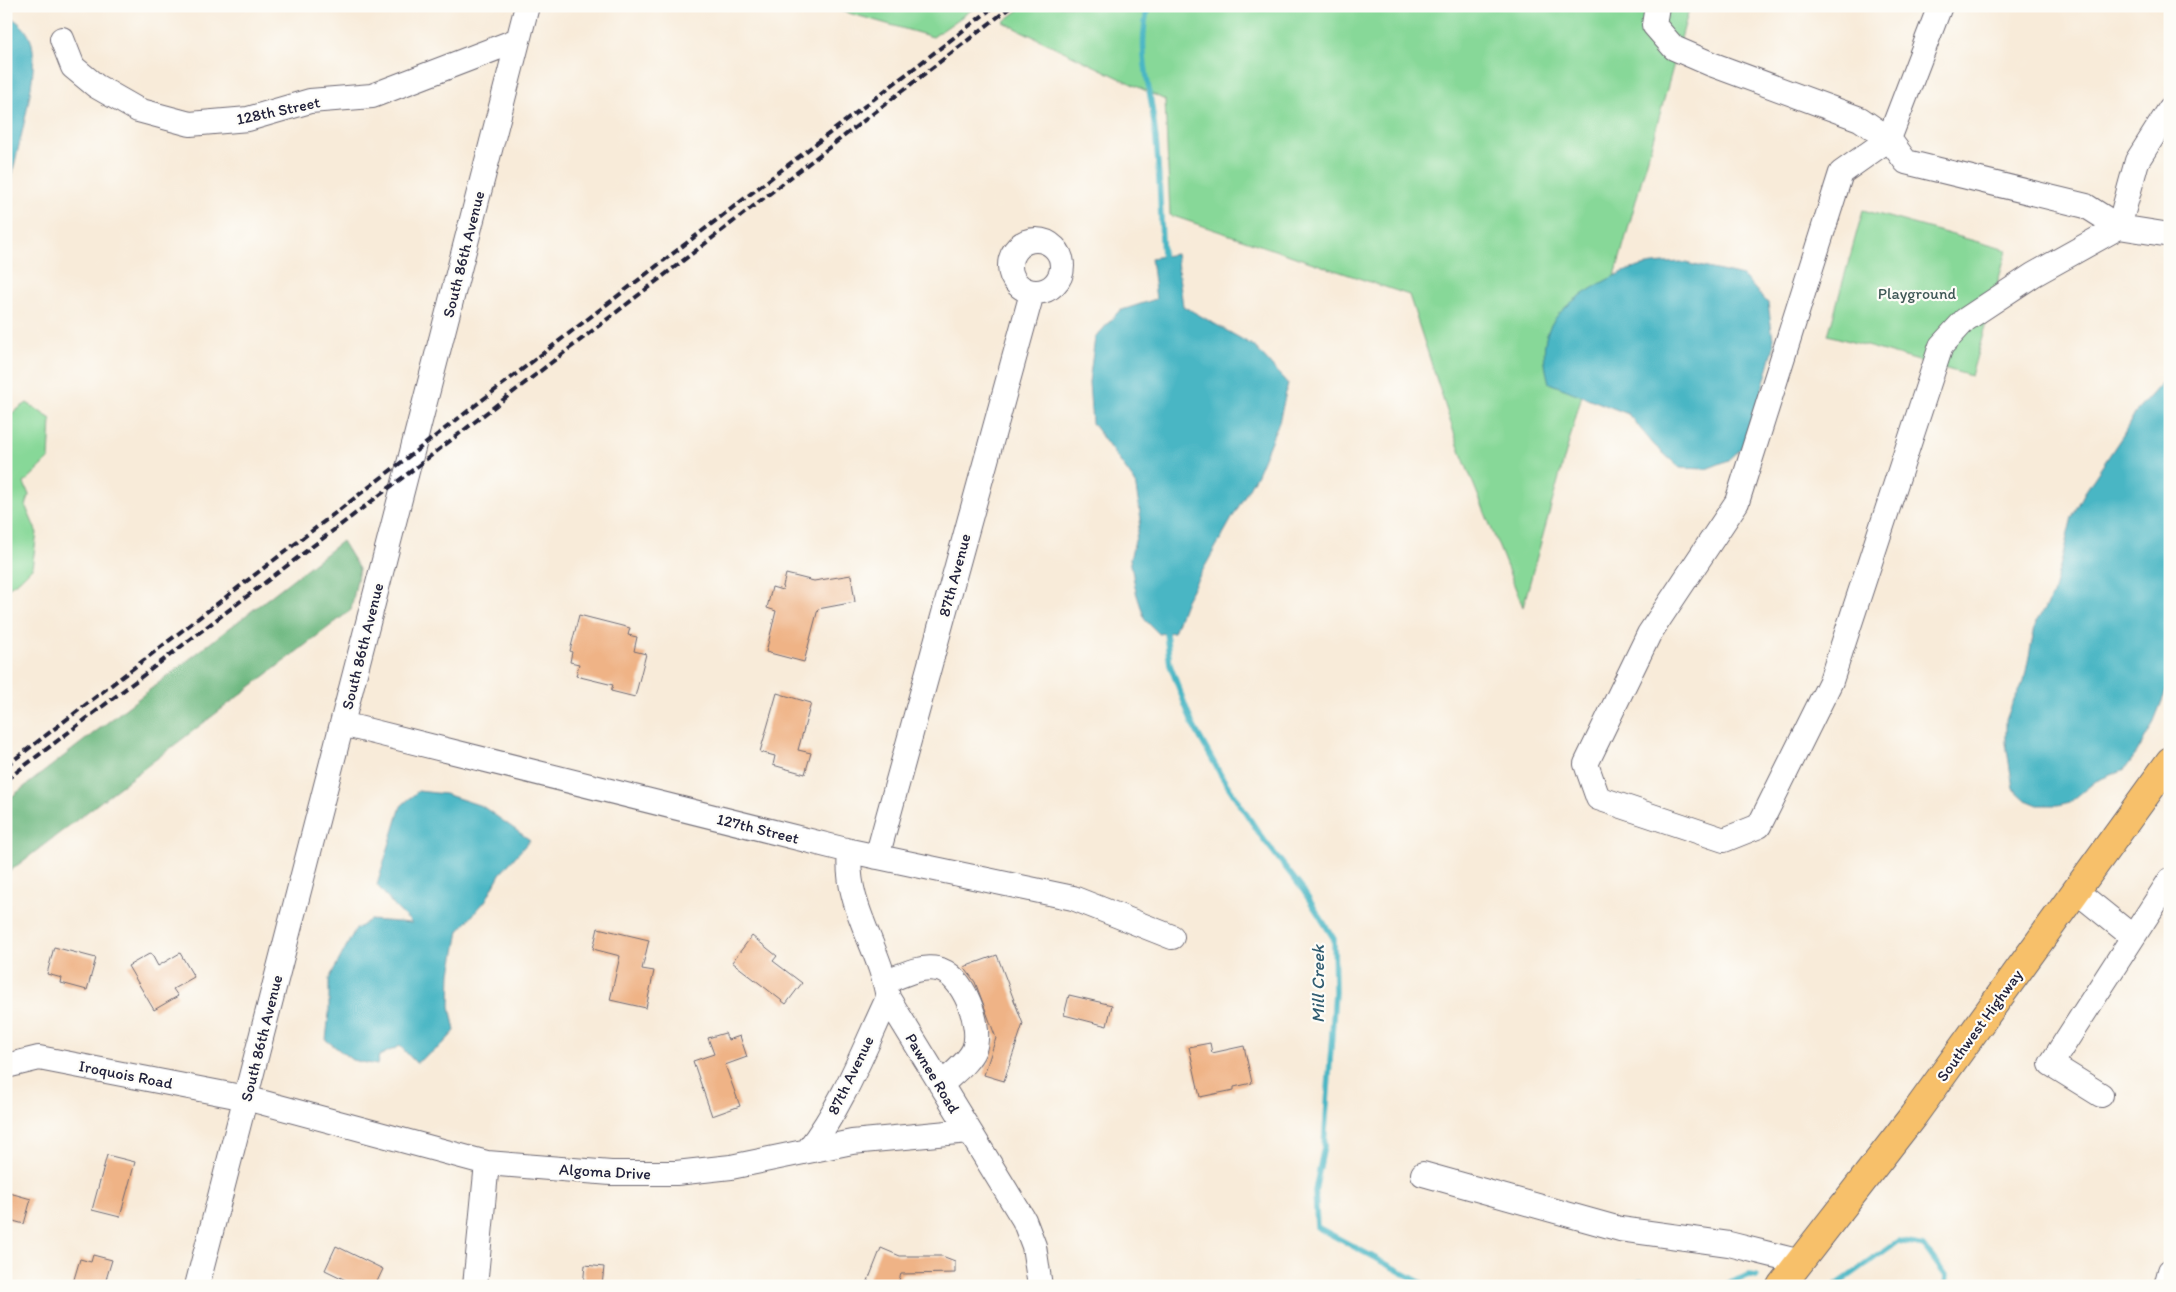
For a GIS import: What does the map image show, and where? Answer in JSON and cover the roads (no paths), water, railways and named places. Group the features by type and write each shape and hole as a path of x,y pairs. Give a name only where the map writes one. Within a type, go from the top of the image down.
{"main road":[{"name":"Southwest Highway","path":"1781,1286 1913,1116 2170,761"}],"street":[{"name":"South 86th Avenue","path":"197,1286 527,6"},
{"path":"1657,6 1654,25 1674,48 1711,64 1860,119 1889,139 1906,162 2086,206 2119,227 2170,235"},
{"path":"1940,6 1889,139 1841,173 1737,502 1649,634 1586,764 1598,798 1724,840 1759,826 1831,681 1942,346 1965,320 2033,276 2119,227 2137,161 2170,109"},
{"name":"128th Street","path":"62,39 73,67 96,86 138,110 190,124 248,119 310,101 372,96 518,40"},
{"name":"87th Avenue","path":"877,857 1032,293"},
{"name":"127th Street","path":"342,724 850,851 1073,898 1172,937"},
{"name":"Pawnee Road","path":"850,851 848,872 852,893 887,990 941,1085 1024,1220 1034,1246 1040,1286"},
{"path":"2101,1095 2051,1064 2170,880"},
{"path":"2076,891 2133,937"},
{"path":"887,990 914,971 937,968 955,979 968,1001 978,1035 974,1050 941,1085"},
{"name":"87th Avenue","path":"808,1150 822,1132 839,1102 887,990"},
{"name":"Iroquois Road","path":"6,1066 39,1058 246,1098"},
{"name":"Algoma Drive","path":"246,1098 487,1163 611,1173 676,1174 731,1167 852,1142 969,1131"},
{"path":"475,1286 487,1163"},
{"path":"1423,1174 1620,1229 1729,1244 1801,1262"},
{"path":"2166,1286 2170,1271"}],"water":[{"path":"6,15 14,19 26,30 33,50 33,67 27,109 10,184 6,191"},
{"path":"1176,254 1183,306 1254,346 1288,384 1279,422 1257,474 1186,600 1174,632 1159,634 1145,620 1136,592 1130,559 1141,519 1135,482 1092,423 1089,382 1095,338 1119,311 1156,299 1151,258"},
{"path":"1681,262 1743,276 1768,303 1774,346 1748,442 1729,460 1706,469 1680,468 1654,445 1628,414 1549,383 1545,366 1544,352 1550,327 1565,307 1602,282 1626,271 1660,263"},
{"path":"2170,374 2170,681 2152,726 2137,753 2125,769 2096,781 2070,802 2058,805 2038,805 2026,800 2013,788 2006,743 2006,720 2024,681 2036,622 2053,595 2072,517 2085,492 2123,435 2135,413"},
{"path":"418,791 445,794 482,806 530,840 500,874 486,900 459,931 451,973 450,1006 455,1031 441,1046 416,1063 400,1046 379,1056 377,1065 352,1060 326,1040 329,1013 329,979 355,930 370,920 412,923 396,908 377,885 401,806"}],"waterway":[{"path":"1148,6 1145,23 1144,52 1156,140 1163,256"},
{"name":"Mill Creek","path":"1166,633 1170,665 1192,723 1222,777 1261,836 1303,890 1334,939 1335,992 1324,1146 1315,1191 1317,1227 1427,1286"},
{"name":"Mill Creek","path":"1835,1286 1898,1241 1924,1246 1946,1276 1945,1286"},
{"name":"Mill Creek","path":"1721,1286 1749,1275 1756,1276"},
{"name":"Mill Creek","path":"1632,1286 1640,1281 1674,1286"}],"railway":[{"path":"6,766 995,6"},
{"path":"6,780 406,475 1012,6"}],"park label":[{"name":"Playground","path":"1917,293"}]}
